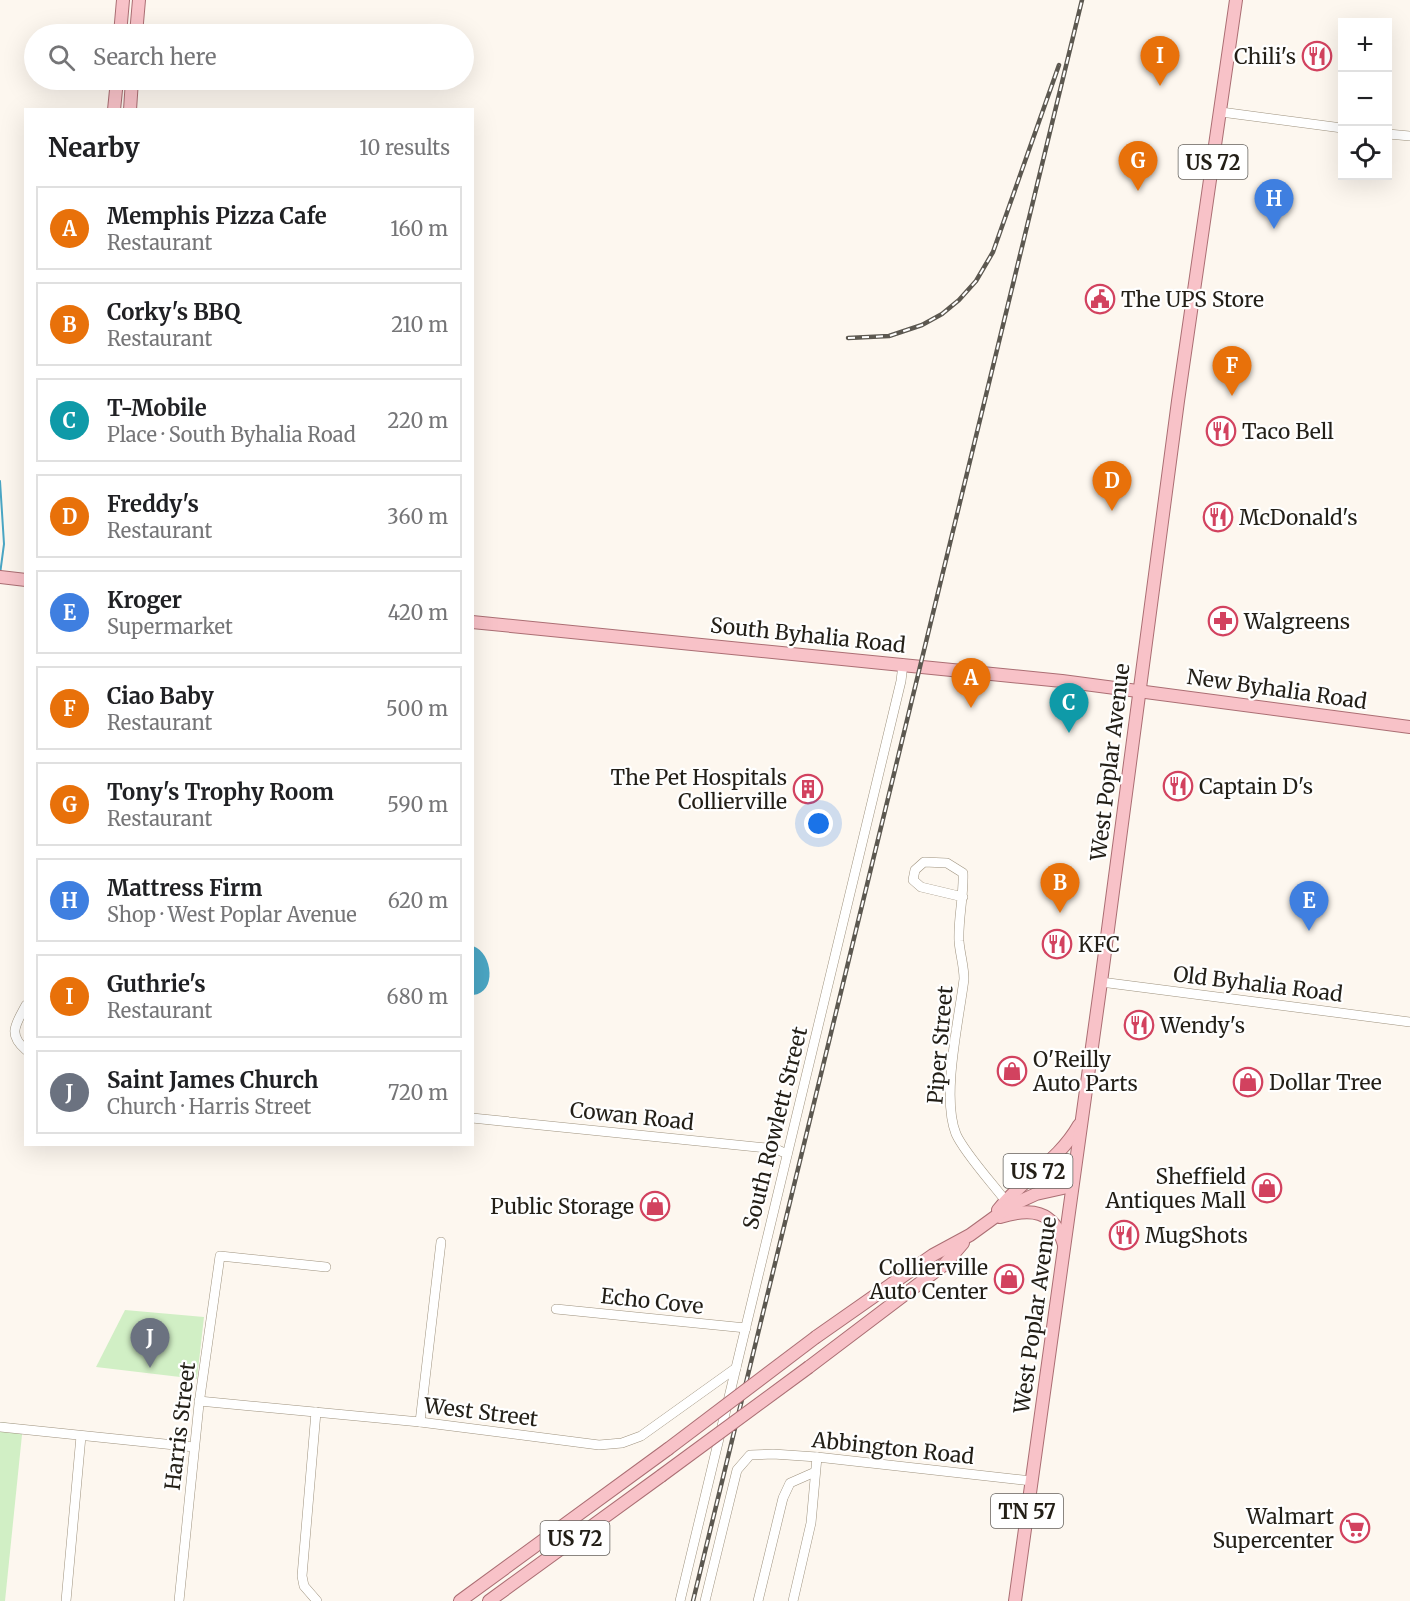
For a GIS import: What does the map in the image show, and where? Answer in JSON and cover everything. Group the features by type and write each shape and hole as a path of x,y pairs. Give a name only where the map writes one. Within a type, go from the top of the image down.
{"main road":[{"path":"121,24 123,0"},
{"path":"137,24 139,0"},
{"name":"West Poplar Avenue","path":"1015,1601 1101,982 1187,335 1236,0"},
{"path":"114,108 116,90"},
{"path":"130,108 131,90"},
{"path":"0,577 24,580"},
{"name":"South Byhalia Road","path":"474,622 903,664 1139,690"},
{"name":"New Byhalia Road","path":"1139,690 1410,727"},
{"name":"US 72","path":"1010,1207 1017,1188 1060,1152 1082,1119"},
{"name":"US 72","path":"460,1601 668,1449 816,1337 933,1255 970,1235 1010,1207 1036,1194 1072,1186"},
{"path":"1010,1207 1032,1211 1047,1218 1061,1234 1064,1246"},
{"name":"US 72","path":"489,1601 945,1264 970,1235"}],"street":[{"path":"1221,112 1338,128"},
{"path":"1392,134 1410,136"},
{"name":"South Rowlett Street","path":"680,1601 901,681 903,664"},
{"name":"Piper Street","path":"963,897 921,887 913,880 915,870 924,862 947,863 963,873 963,897 959,940 964,963 964,979 951,1079 950,1106 956,1134 1010,1207"},
{"name":"Old Byhalia Road","path":"1101,982 1410,1022"},
{"path":"24,1009 16,1023 15,1039 24,1048"},
{"name":"Cowan Road","path":"474,1118 776,1149 787,1154"},
{"path":"420,1422 441,1242"},
{"name":"Harris Street","path":"179,1601 199,1401 220,1256 326,1267"},
{"name":"Echo Cove","path":"556,1309 746,1328"},
{"name":"West Street","path":"199,1401 420,1422 599,1445 622,1443 641,1436 689,1404 736,1368"},
{"path":"316,1412 302,1576 303,1586 317,1601"},
{"path":"0,1427 194,1447"},
{"path":"66,1601 81,1436"},
{"name":"Abbington Road","path":"705,1601 736,1470 750,1455 817,1457 1032,1482"},
{"path":"793,1601 811,1523 817,1457"},
{"path":"759,1601 783,1498 790,1484 815,1472"}],"green space":[{"path":"125,1310 204,1317 197,1379 96,1367"},
{"path":"0,1422 23,1425 5,1601 0,1601"}],"water":[{"path":"474,947 485,956 490,972 486,987 481,993 474,995"}],"waterway":[{"path":"0,481 4,544 0,574"}],"railway":[{"path":"693,1601 1082,0"},
{"path":"848,338 889,336 922,325 942,314 976,281 993,252 1059,65"}],"place":[{"name":"Chili's","path":"1317,56"},
{"name":"Guthrie's","path":"1160,86"},
{"name":"Tony's Trophy Room","path":"1138,191"},
{"name":"Mattress Firm","path":"1274,229"},
{"name":"The UPS Store","path":"1100,299"},
{"name":"Ciao Baby","path":"1232,396"},
{"name":"Taco Bell","path":"1221,431"},
{"name":"Freddy's","path":"1112,511"},
{"name":"McDonald's","path":"1218,517"},
{"name":"Walgreens","path":"1223,621"},
{"name":"Memphis Pizza Cafe","path":"971,708"},
{"name":"T-Mobile","path":"1069,733"},
{"name":"Captain D's","path":"1178,786"},
{"name":"The Pet Hospitals Collierville","path":"808,789"},
{"name":"Corky's BBQ","path":"1060,913"},
{"name":"Kroger","path":"1309,931"},
{"name":"KFC","path":"1057,944"},
{"name":"Wendy's","path":"1139,1025"},
{"name":"O'Reilly Auto Parts","path":"1012,1071"},
{"name":"Dollar Tree","path":"1248,1082"},
{"name":"Sheffield Antiques Mall","path":"1267,1188"},
{"name":"Public Storage","path":"655,1206"},
{"name":"MugShots","path":"1124,1235"},
{"name":"Collierville Auto Center","path":"1009,1279"},
{"name":"Saint James Church","path":"150,1368"},
{"name":"Walmart Supercenter","path":"1355,1528"}]}
